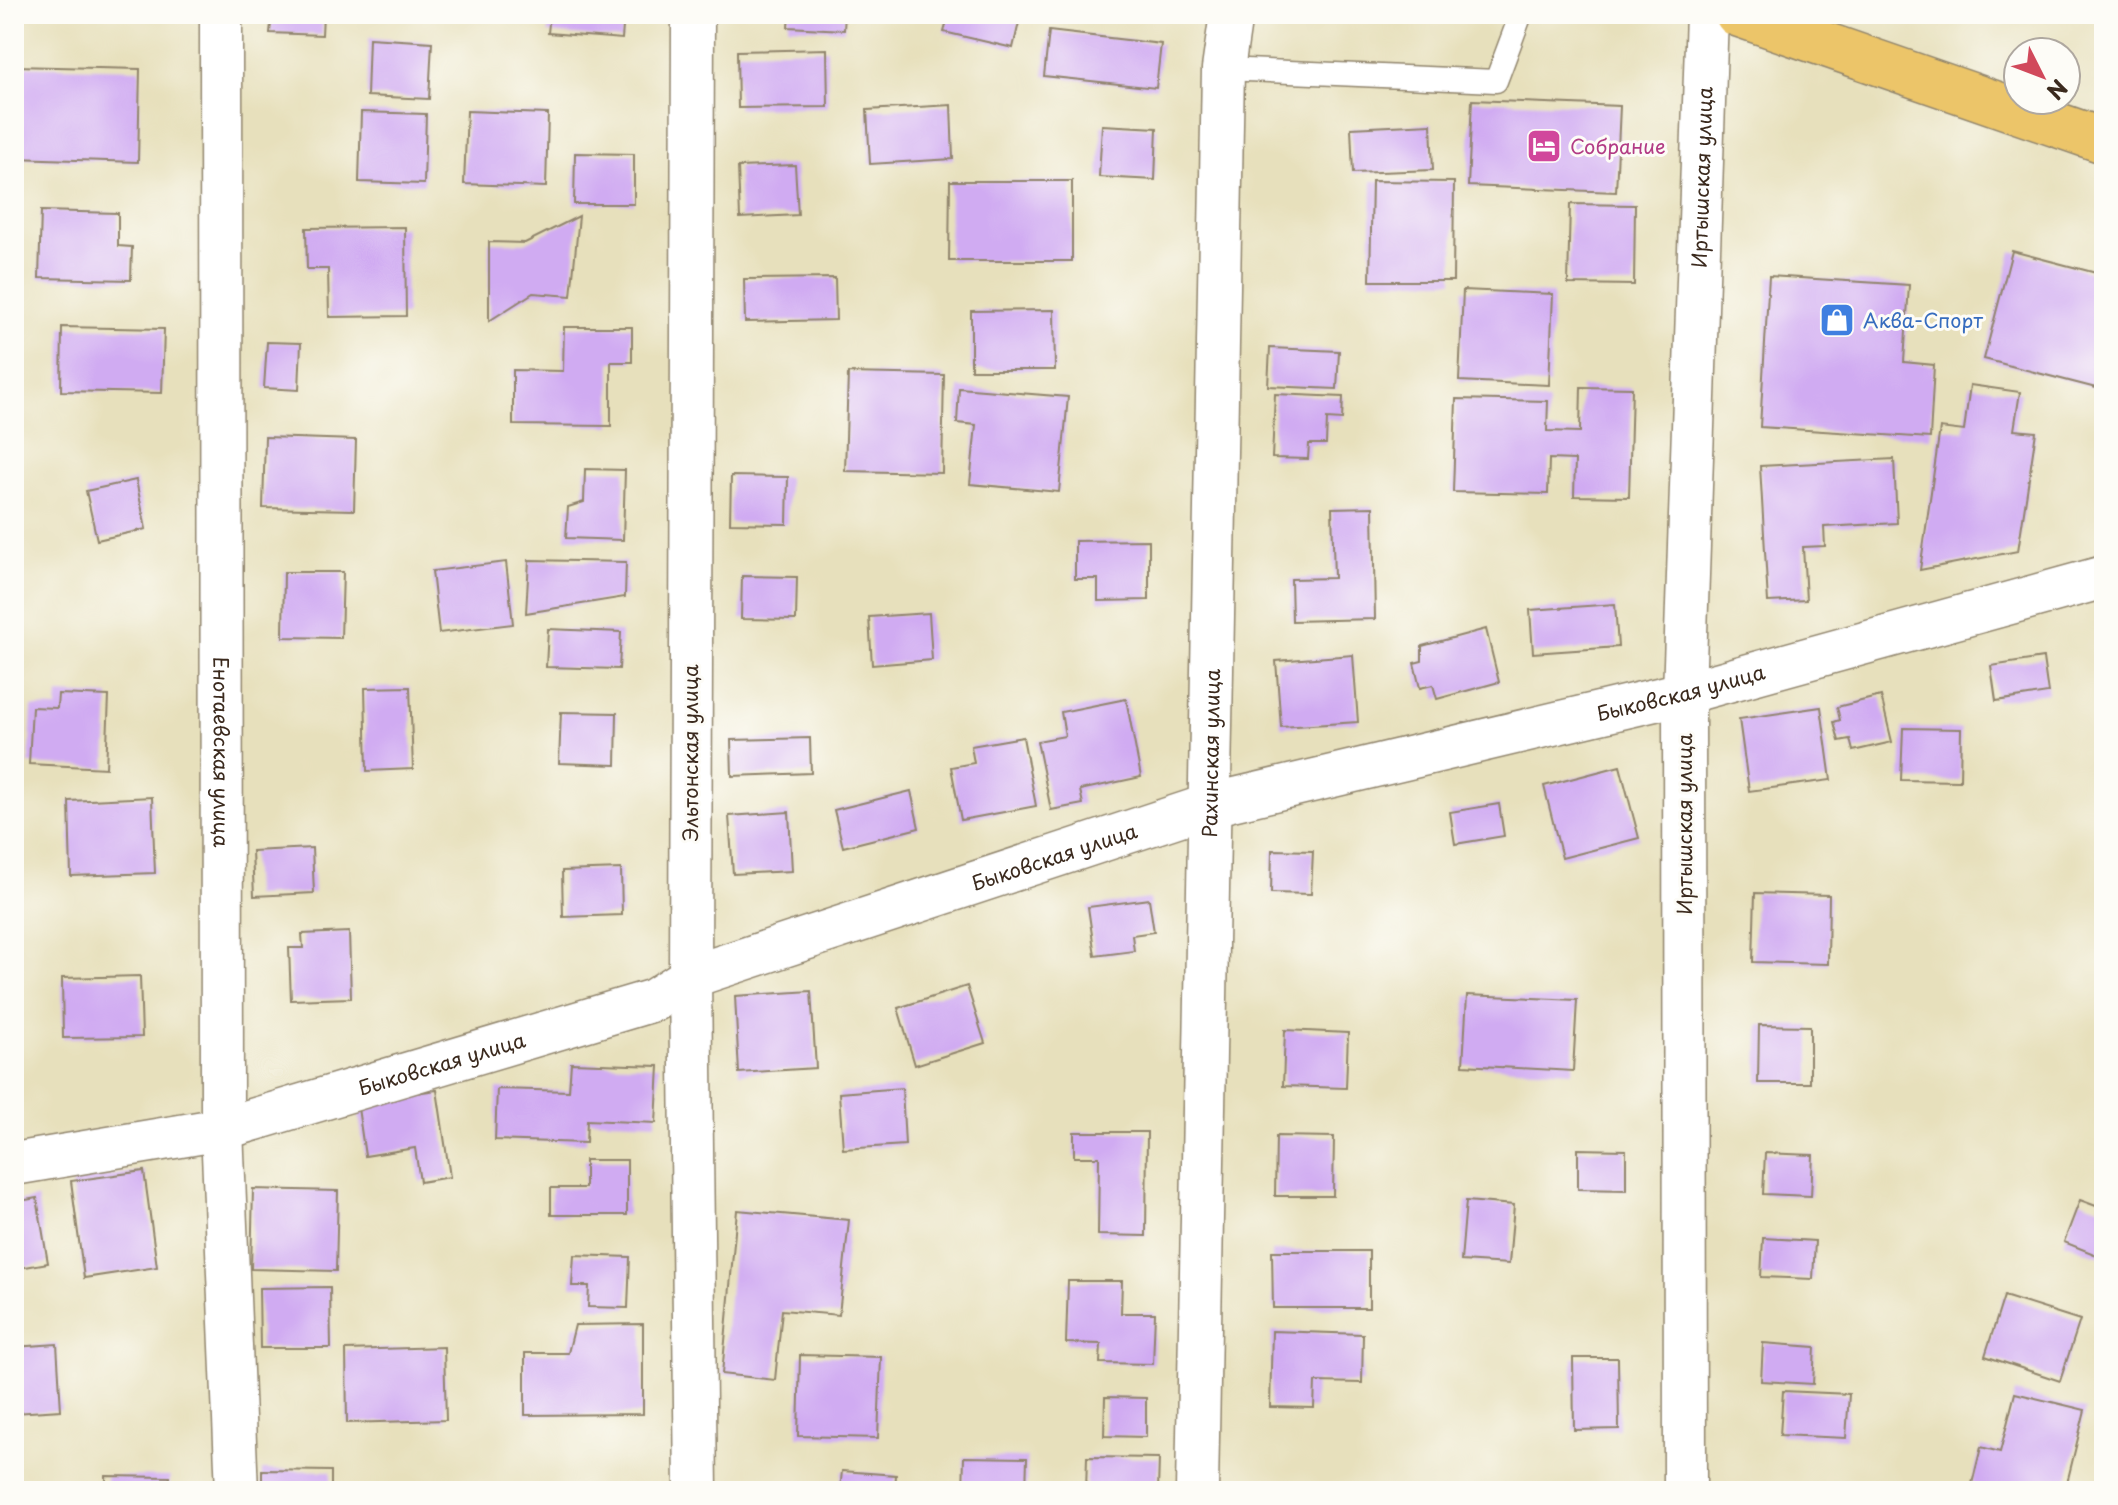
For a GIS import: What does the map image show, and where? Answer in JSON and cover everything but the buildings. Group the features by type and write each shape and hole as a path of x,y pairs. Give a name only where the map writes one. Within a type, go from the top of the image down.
{"highway":[{"path":"1737,14 2104,141"}],"street":[{"name":"Енотаевская улица","path":"221,14 222,1129 237,1491"},
{"name":"Эльтонская улица","path":"693,14 690,977 696,1491"},
{"name":"Рахинская улица","path":"1197,1491 1223,69 1231,14"},
{"name":"Иртышская улица","path":"1685,1491 1684,693 1707,14"},
{"name":"Быковская улица","path":"14,1164 222,1129 654,1000 690,977 1210,805 1684,693 2104,577"}],"lane":[{"path":"1223,69 1496,81 1521,14"}],"place":[{"name":"Собрание","path":"1544,146"},
{"name":"Аква-Спорт","path":"1837,320"}]}
